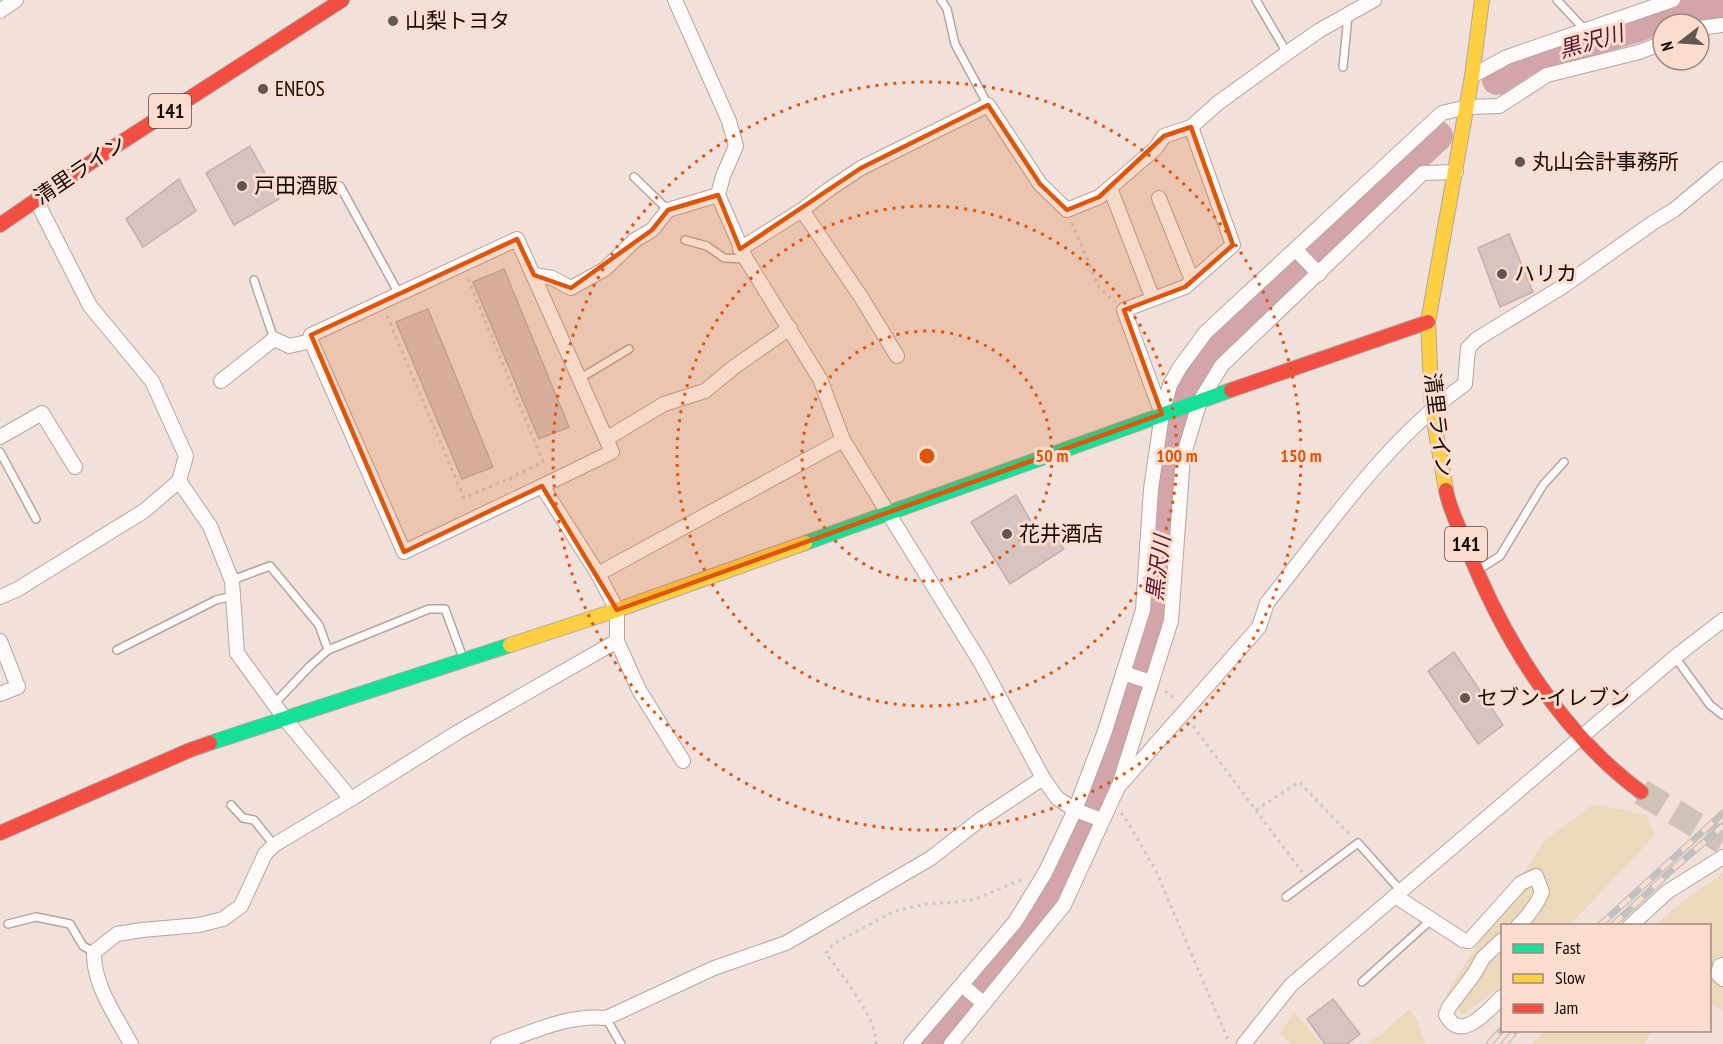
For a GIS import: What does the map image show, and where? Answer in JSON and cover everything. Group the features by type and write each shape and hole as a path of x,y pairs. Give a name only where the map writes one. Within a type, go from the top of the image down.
{"main road":[{"name":"清里ライン","path":"0,225 103,154 342,0"},
{"name":"清里ライン","path":"1482,0 1467,107 1428,322 1432,409 1447,496 1476,571 1530,673 1581,738 1641,792"},
{"path":"0,832 190,750 617,610 1162,414 1428,322"}],"street":[{"path":"0,11 16,0"},
{"path":"675,0 729,121 735,146 718,195 743,254 820,379 843,440 981,663 1043,778 1057,798 1078,811 1099,819"},
{"path":"743,254 861,168 987,105 1040,184 1067,210 1099,197 1155,149 1164,136 1191,128 1218,103 1287,52 1320,30 1374,0"},
{"path":"1472,76 1507,57 1673,0"},
{"path":"911,1044 963,986 1015,922 1078,811 1143,610 1150,545 1151,489 1162,414 1170,385 1206,332 1299,252 1442,113 1467,107 1499,106 1547,75 1651,48"},
{"path":"1162,414 1124,310 1185,287 1233,245 1191,128"},
{"path":"1118,787 1259,627 1267,603 1382,460 1432,409 1465,384 1468,348 1477,339 1562,287 1674,210 1723,169"},
{"path":"951,1044 981,1000 1064,905 1099,819 1118,787 1171,621 1173,547 1183,457 1200,401 1222,365 1316,271 1423,173 1456,172"},
{"path":"1110,188 1153,299"},
{"path":"534,275 552,278 571,288 604,269 635,240 652,230 668,210 718,195"},
{"path":"1159,198 1192,280"},
{"path":"0,597 18,589 144,512 179,481 186,456 152,381 90,306 36,200"},
{"path":"802,210 861,297 897,356"},
{"path":"517,239 612,452 404,552 311,341 311,335 462,265 517,239"},
{"path":"1299,252 1316,271"},
{"path":"606,439 664,404 705,391 734,367 790,328"},
{"path":"220,381 274,339 289,346 311,341"},
{"path":"0,437 42,413 75,467"},
{"path":"598,574 843,440"},
{"path":"179,481 210,526 232,580 237,653 285,719 351,799"},
{"path":"542,486 598,574 617,610 617,641 639,690 683,760"},
{"path":"1150,545 1173,547"},
{"path":"1244,1044 1292,985 1675,657 1723,620"},
{"path":"0,641 18,687 0,694"},
{"path":"131,1044 107,1001 94,964 94,952 117,934 199,925 223,919 241,906 266,854 274,845 459,732 617,641"},
{"path":"1123,673 1151,682"},
{"path":"498,1044 558,1024 593,1016 606,1018 714,968 786,943 931,858 981,819 1043,778"},
{"path":"1632,924 1667,892 1723,857"},
{"path":"1398,894 1431,920 1463,940 1469,941 1521,883 1536,876 1542,892 1539,900 1520,924"},
{"path":"1501,942 1483,958 1449,1007 1446,1015 1450,1022 1459,1028 1471,1027 1501,999"},
{"path":"1723,965 1720,966 1718,974 1723,979"},
{"path":"963,986 981,1000"}],"lane":[{"path":"941,0 947,9 954,45 987,105"},
{"path":"1256,0 1287,52"},
{"path":"1557,0 1585,30"},
{"path":"1343,67 1348,14"},
{"path":"634,177 668,210"},
{"path":"340,186 399,294"},
{"path":"685,240 706,246 724,258 743,254"},
{"path":"254,280 274,339"},
{"path":"579,379 629,349"},
{"path":"0,452 36,519"},
{"path":"1476,571 1500,556 1543,485 1564,462"},
{"path":"232,580 270,566 319,625 328,650"},
{"path":"117,650 216,600 233,596"},
{"path":"274,704 328,650 429,609 445,609 464,660"},
{"path":"1675,657 1710,705 1723,715"},
{"path":"231,805 243,818 254,820 274,845"},
{"path":"1286,897 1358,843 1398,894"},
{"path":"8,924 36,916 70,924 83,946 94,952"},
{"path":"1362,982 1431,920"},
{"path":"606,1018 621,1044"}],"path":[{"path":"1067,210 1099,287 1124,310"},
{"path":"381,302 464,498 510,478 543,462 462,265"},
{"path":"510,478 518,497"},
{"path":"1151,682 1170,694 1308,880"},
{"path":"1256,810 1299,782 1358,843"},
{"path":"1111,801 1129,824 1156,871 1230,1044"},
{"path":"876,1044 876,1034 864,1009 826,953 833,944 895,911 926,904 976,898 1022,879 1044,873"}],"highlighted area":[{"path":"988,105 1040,184 1067,210 1099,197 1164,136 1191,127 1233,245 1185,287 1124,310 1162,414 617,610 542,486 404,552 311,335 517,239 534,275 571,288 652,230 668,210 718,195 740,249 861,168"}],"shaded area":[{"path":"1594,804 1646,815 1655,835 1571,924 1501,924 1501,987 1462,1015 1446,994 1545,840"},
{"path":"1723,873 1723,1011 1711,1004 1711,924 1658,924 1673,909"},
{"path":"1409,1009 1416,1018 1425,1044 1366,1044 1383,1033"},
{"path":"1294,1012 1321,1044 1291,1044 1280,1033"},
{"path":"1543,1032 1651,1032 1644,1044 1532,1044"}],"building":[{"name":"戸田酒販","path":"250,146 279,199 234,225 206,173"},
{"path":"179,179 196,211 143,247 126,219"},
{"path":"1509,234 1533,292 1500,307 1478,248"},
{"path":"504,269 569,427 539,439 473,282"},
{"path":"428,309 493,467 462,479 396,322"},
{"path":"1016,495 1042,541 1054,534 1064,549 1010,584 971,522"},
{"name":"セブン-イレブン","path":"1454,652 1503,725 1478,744 1428,671"},
{"path":"1333,999 1360,1034 1347,1044 1325,1044 1307,1019"}],"waterway":[{"name":"黒沢川","path":"1497,80 1527,60 1638,27 1687,8 1723,2"},
{"name":"黒沢川","path":"925,1044 1052,894 1081,831 1110,754 1143,651 1157,596 1171,444 1192,373 1229,330 1438,136"}],"tunnel":[{"path":"1641,792 1723,841"}],"railway":[{"path":"1601,924 1723,813"},
{"path":"1614,924 1723,826"},
{"path":"1489,1044 1501,1030"},
{"path":"1504,1044 1514,1032"}],"traffic: fast":[{"path":"805,543 1231,390"},
{"path":"210,743 510,645"}],"traffic: slow":[{"path":"1446,490 1432,409 1428,322 1472,76 1482,0"},
{"path":"510,645 617,610 805,543"}],"traffic: jam":[{"path":"0,225 103,154 342,0"},
{"path":"1231,390 1428,322"},
{"path":"1446,490 1451,510 1496,612 1536,679 1584,740 1611,768 1641,792"},
{"path":"0,833 210,743"}],"place":[{"name":"山梨トヨタ","path":"393,21"},
{"name":"ENEOS","path":"263,89"},
{"name":"丸山会計事務所","path":"1520,162"},
{"name":"戸田酒販","path":"242,186"},
{"name":"ハリカ","path":"1502,274"},
{"name":"花井酒店","path":"1007,534"},
{"name":"セブン-イレブン","path":"1465,698"}]}
